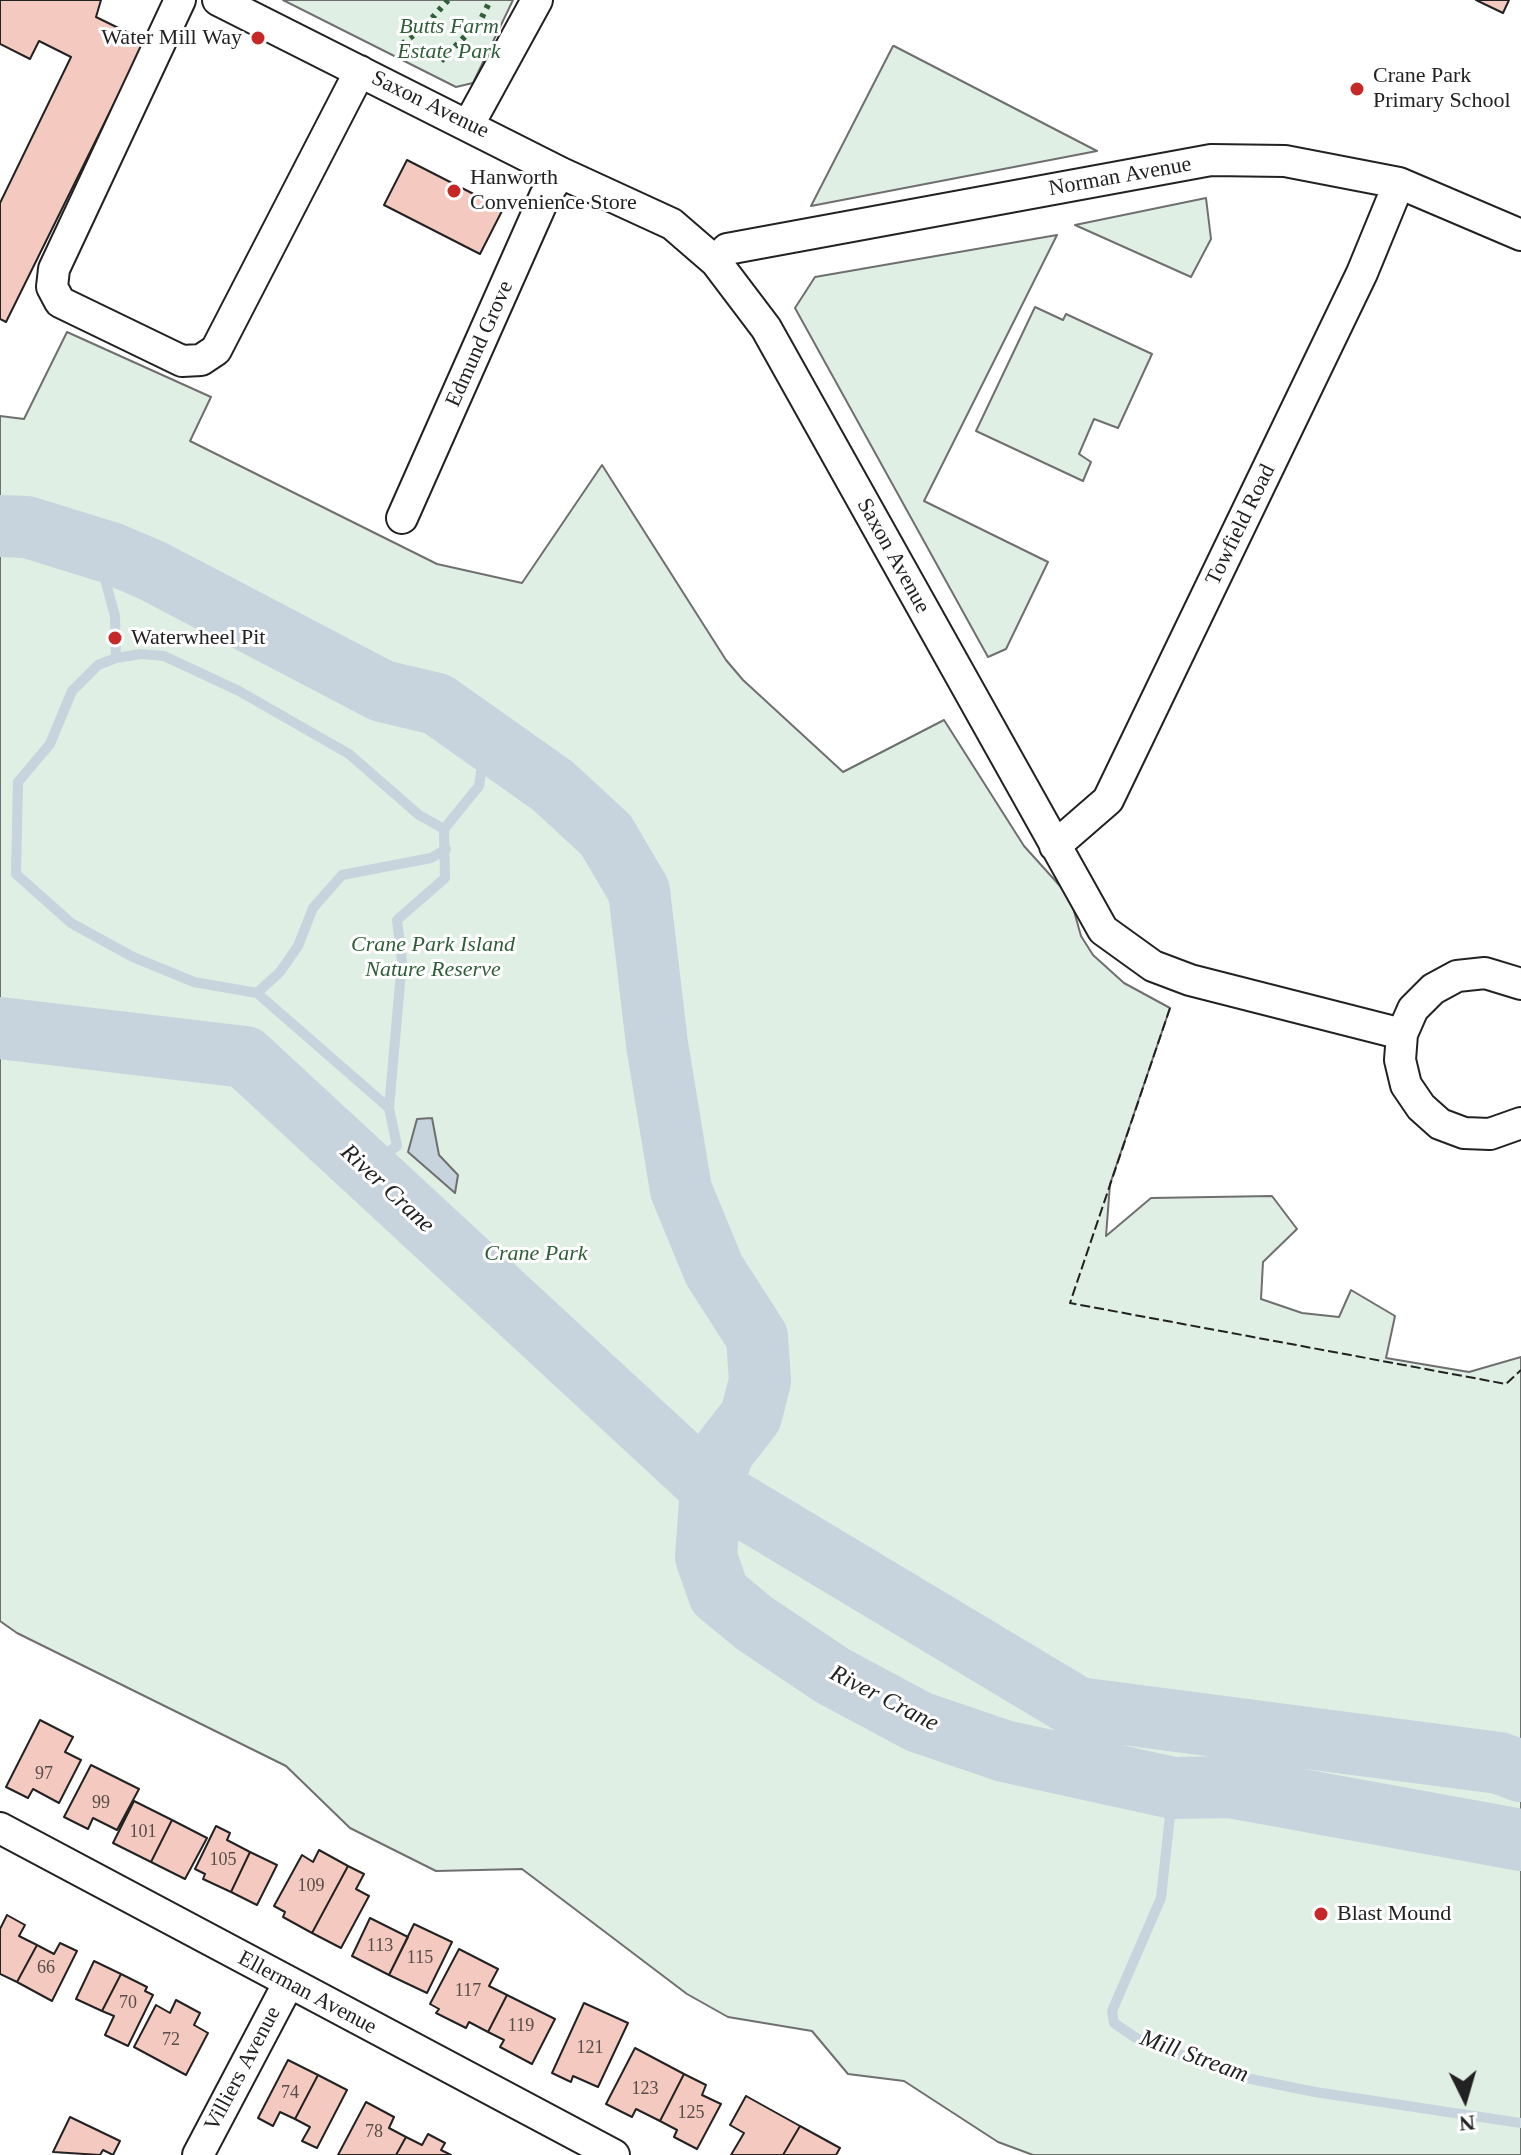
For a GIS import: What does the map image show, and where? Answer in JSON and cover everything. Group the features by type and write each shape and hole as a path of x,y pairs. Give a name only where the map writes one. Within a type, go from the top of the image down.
{"street":[{"name":"Saxon Avenue","path":"180,0 54,269 52,287 60,302 182,361 201,360 216,350 360,71"},
{"name":"Saxon Avenue","path":"218,0 561,173 672,224 716,262 766,328 1103,930 1153,966 1190,980 1402,1034"},
{"path":"469,124 537,0"},
{"name":"Norman Avenue","path":"716,262 727,249 1211,160 1285,161 1399,183 1521,235"},
{"name":"Edmund Grove","path":"402,518 545,196 561,173"},
{"name":"Towfield Road","path":"1055,846 1108,800 1362,273 1399,183"},
{"path":"1521,984 1485,973 1457,976 1433,989 1413,1009 1402,1034 1400,1060 1406,1085 1421,1107 1440,1124 1464,1133 1490,1134 1521,1123"},
{"name":"Ellerman Avenue","path":"0,1828 614,2155"},
{"name":"Villiers Avenue","path":"198,2155 288,1984"}],"green space":[{"name":"Butts Farm Estate Park","path":"283,0 513,0 473,83 456,87"},
{"path":"894,46 1097,151 811,206"},
{"path":"1206,198 1211,239 1191,277 1075,225"},
{"path":"1057,235 924,501 1048,562 1006,649 988,657 795,308 815,277"},
{"path":"1035,307 1063,320 1066,314 1152,354 1118,428 1094,419 1079,454 1091,462 1083,481 976,431"},
{"name":"Crane Park","path":"67,332 211,397 190,441 437,564 522,583 602,465 726,660 743,680 843,772 944,720 1024,846 1070,897 1081,936 1093,955 1124,983 1170,1008 1110,1184 1106,1236 1151,1198 1272,1196 1297,1229 1263,1262 1261,1299 1302,1313 1339,1317 1351,1290 1395,1316 1386,1358 1469,1372 1521,1357 1521,2155 1033,2155 998,2142 904,2081 848,2074 812,2031 728,2017 687,1994 522,1869 436,1871 350,1828 286,1766 17,1633 0,1621 0,416 24,419"}],"shaded area":[{"path":"432,1118 439,1155 458,1175 455,1193 408,1152 417,1119"}],"building":[{"path":"0,0 101,0 96,17 145,41 6,322 0,319 0,203 71,57 39,41 30,59 0,44"},
{"path":"1476,0 1509,0 1503,13"},
{"path":"407,160 503,209 480,254 384,205"},
{"path":"40,1720 73,1737 65,1752 81,1760 59,1803 33,1789 28,1798 6,1787"},
{"path":"91,1765 139,1789 117,1830 93,1818 88,1829 64,1817"},
{"path":"134,1801 172,1820 151,1862 113,1843"},
{"path":"172,1820 207,1838 185,1879 151,1862"},
{"path":"216,1826 230,1833 227,1840 250,1852 231,1892 203,1879 205,1874 195,1869"},
{"path":"319,1850 348,1866 312,1933 283,1917 285,1912 274,1906 302,1855 313,1862"},
{"path":"250,1852 277,1865 257,1905 231,1892"},
{"path":"348,1866 364,1874 356,1889 369,1896 341,1948 312,1933"},
{"path":"7,1915 25,1925 19,1936 37,1945 17,1982 0,1974 0,1929"},
{"path":"370,1918 408,1937 389,1975 352,1956"},
{"path":"414,1924 452,1942 427,1993 389,1975"},
{"path":"60,1943 77,1951 52,2001 17,1982 37,1945 54,1954"},
{"path":"459,1949 498,1969 489,1986 507,1995 488,2032 469,2022 466,2028 436,2013 439,2009 430,2004"},
{"path":"94,1961 121,1974 102,2011 76,1999"},
{"path":"121,1974 147,1987 145,1991 153,1995 128,2046 105,2035 114,2016 102,2011"},
{"path":"507,1995 555,2019 532,2064 500,2047 504,2040 488,2032"},
{"path":"176,2000 200,2013 194,2025 208,2033 186,2075 134,2047 156,2005 170,2013"},
{"path":"584,2003 628,2023 598,2087 573,2076 571,2082 552,2073"},
{"path":"635,2048 684,2074 660,2121 636,2109 632,2117 606,2104"},
{"path":"288,2060 318,2075 295,2119 280,2112 273,2126 258,2118"},
{"path":"684,2074 706,2085 702,2095 721,2104 697,2149 674,2137 677,2130 660,2121"},
{"path":"318,2075 347,2090 317,2148 302,2141 310,2127 295,2119"},
{"path":"746,2096 800,2126 783,2155 731,2155 744,2133 730,2125"},
{"path":"366,2102 394,2117 389,2128 406,2137 396,2155 338,2155"},
{"path":"70,2117 120,2141 113,2155 103,2150 100,2155 53,2152"},
{"path":"800,2126 840,2148 836,2155 783,2155"},
{"path":"428,2134 445,2143 441,2150 451,2155 396,2155 406,2137 422,2145"}],"waterway":[{"path":"0,526 27,527 111,553 151,570 382,691 437,704 553,786 606,835 639,891 657,1044 681,1190 714,1270 757,1337 760,1381 751,1416 723,1452 711,1488 706,1557 719,1594 754,1623 833,1676 919,1722 1004,1751 1173,1788 1230,1787 1521,1840"},
{"path":"97,550 115,616 116,658 98,665 72,691 50,744 18,782 16,874 71,923 133,957 194,982 257,993 389,1108"},
{"path":"116,658 141,654 164,656 239,691 349,754 419,815 444,829"},
{"path":"382,1156 397,1146 389,1108 402,961 397,920 445,878 444,829 479,786 486,738"},
{"path":"257,993 280,972 298,946 313,908 342,875 431,858 446,849"},
{"name":"River Crane","path":"0,1028 245,1057 711,1488 1078,1708 1499,1763 1521,1771"},
{"name":"Mill Stream","path":"1173,1788 1161,1898 1112,2011 1114,2023 1136,2038 1241,2077 1315,2092 1521,2123"}],"hedge":[{"path":"402,44 425,26 448,0"},
{"path":"441,61 480,21 490,1"}],"fence":[{"path":"1170,1008 1070,1303 1506,1384 1521,1370"}],"place":[{"name":"Water Mill Way","path":"258,38"},
{"name":"Crane Park Primary School","path":"1357,89"},
{"name":"Hanworth Convenience Store","path":"454,191"},
{"name":"Waterwheel Pit","path":"115,638"},
{"name":"Blast Mound","path":"1321,1914"}],"park label":[{"name":"Crane Park Island Nature Reserve","path":"433,958"}]}
